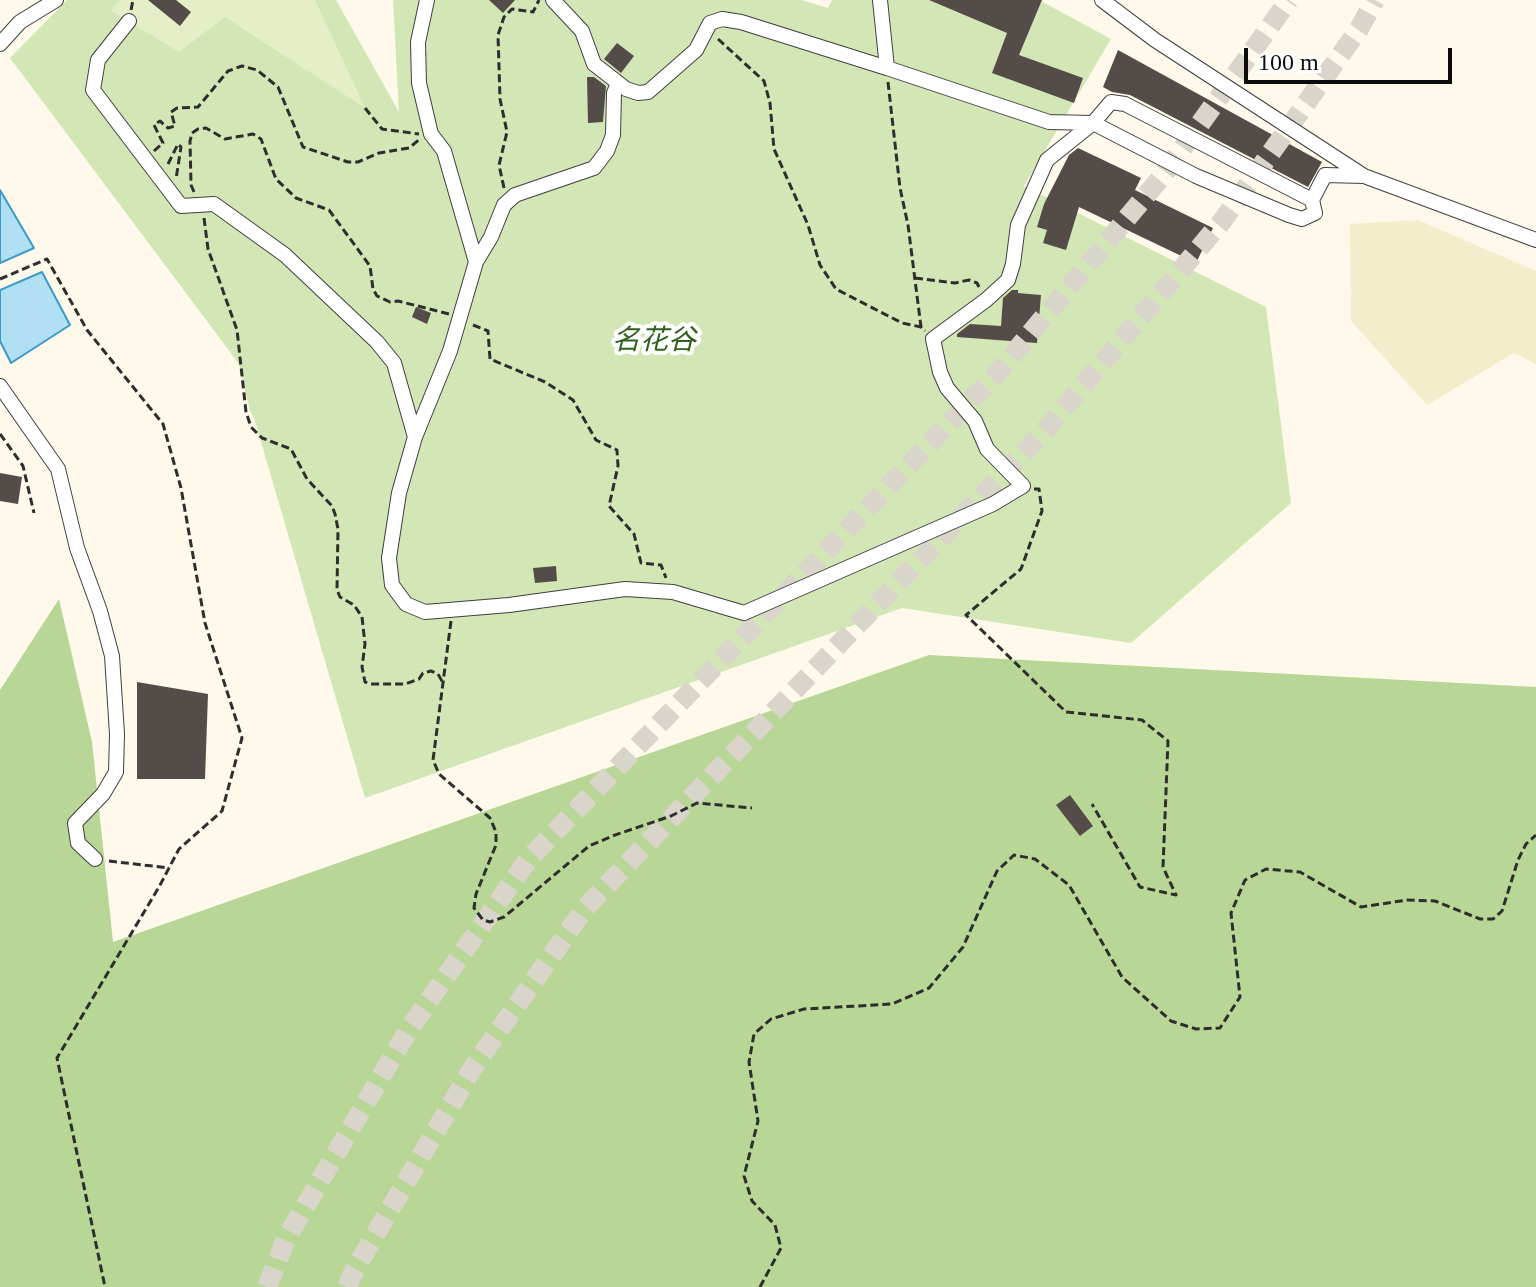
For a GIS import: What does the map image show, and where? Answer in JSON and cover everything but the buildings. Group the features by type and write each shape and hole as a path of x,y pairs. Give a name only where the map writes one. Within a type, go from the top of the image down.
{"street":[{"path":"0,44 20,22 56,0"},
{"path":"427,0 418,42 419,83 431,134 444,151 476,262"},
{"path":"553,0 582,31 594,64 626,89 638,93 648,92 696,50 710,23 722,19 741,22 1049,122 1093,123 1196,176 1302,219 1315,213 1312,200 1325,175 1364,176"},
{"path":"880,0 887,68"},
{"path":"1102,0 1155,40 1364,176 1536,240"},
{"path":"129,21 98,60 93,90 181,206 214,204 285,255 377,342 394,363 415,437"},
{"path":"618,83 614,93 613,135 607,151 594,168 515,195 504,205 491,237 476,262 450,351 415,437 399,493 389,558 392,585 406,604 425,612 509,605 625,589 673,592 744,613 993,504 1023,486 987,449 975,421 947,388 933,339 1008,280 1018,225 1047,160 1093,123 1111,102 1125,104 1312,200"},
{"path":"0,386 58,469 77,548 100,611 112,656 116,772 103,794 75,823 78,843 95,859"}],"path":[{"path":"504,205 505,180 499,165 507,132 500,99 498,35 504,17 512,9 533,12 539,0"},
{"path":"702,39 716,38 764,81 770,103 774,149 808,225 820,265 836,289 902,323 921,327 933,339"},
{"path":"161,180 152,155 163,143 154,125 160,121 168,128 175,126 171,112 177,108 198,107 228,71 242,66 257,70 278,87 303,147 348,162 358,162 379,153 409,148 431,134"},
{"path":"887,68 900,188 921,327"},
{"path":"365,108 382,129 431,134"},
{"path":"443,683 438,674 431,671 405,684 365,682 362,617 354,605 340,597 337,590 338,529 332,506 307,479 291,449 262,438 251,427 246,412 237,330 208,249 200,205 191,185 190,141 192,133 198,129 206,128 225,139 253,134 261,139 276,179 296,198 329,210 370,266 377,296 390,302 398,301 447,313 459,321 488,331 490,359 545,382 573,400 596,440 617,450 618,466 609,506 634,534 641,563 661,565 673,592"},
{"path":"178,144 181,147 177,176 161,180 178,144"},
{"path":"0,279 47,259 87,330 163,424 181,488 205,623 242,738 222,811 179,849 57,1058 105,1287"},
{"path":"915,278 955,283 969,280 977,283 986,300"},
{"path":"0,434 23,466 34,513"},
{"path":"1023,486 1039,489 1042,511 1021,569 966,615 1066,712 1142,720 1168,741 1163,867 1176,895 1140,887 1092,804"},
{"path":"452,609 433,760 439,774 490,818 496,832 496,845 476,894 474,908 483,920 490,922 504,917 589,846 615,835 671,816 697,803 752,808"},
{"path":"760,1287 781,1248 775,1225 752,1201 744,1176 758,1121 749,1062 754,1034 771,1019 804,1009 892,1004 929,988 963,947 997,871 1014,855 1035,859 1069,885 1122,977 1171,1021 1196,1029 1220,1028 1240,997 1231,913 1245,880 1266,869 1300,872 1361,907 1407,900 1435,901 1480,919 1493,919 1502,911 1526,844 1536,835"},
{"path":"95,859 169,868"}],"shaded area":[{"path":"1418,220 1536,271 1536,364 1514,353 1427,405 1351,321 1350,224"}],"green space":[{"name":"名花谷","path":"67,0 336,0 399,112 393,0 801,0 828,8 832,0 1039,0 1111,39 1024,186 1266,307 1291,503 1131,643 902,608 365,798 250,411 239,364 10,58"},
{"path":"119,0 315,0 365,108 225,17 179,52 111,11"},
{"path":"59,599 92,742 113,942 929,655 1536,687 1536,1287 0,1287 0,690"}],"water":[{"path":"0,190 34,248 0,263"},
{"path":"42,272 70,325 11,363 0,341 0,290"}],"tunnel":[{"path":"267,1287 286,1239 409,1029 527,861 993,378 1164,174 1289,0"},
{"path":"347,1287 472,1069 585,908 1048,427 1223,220 1359,29 1375,0"}]}
